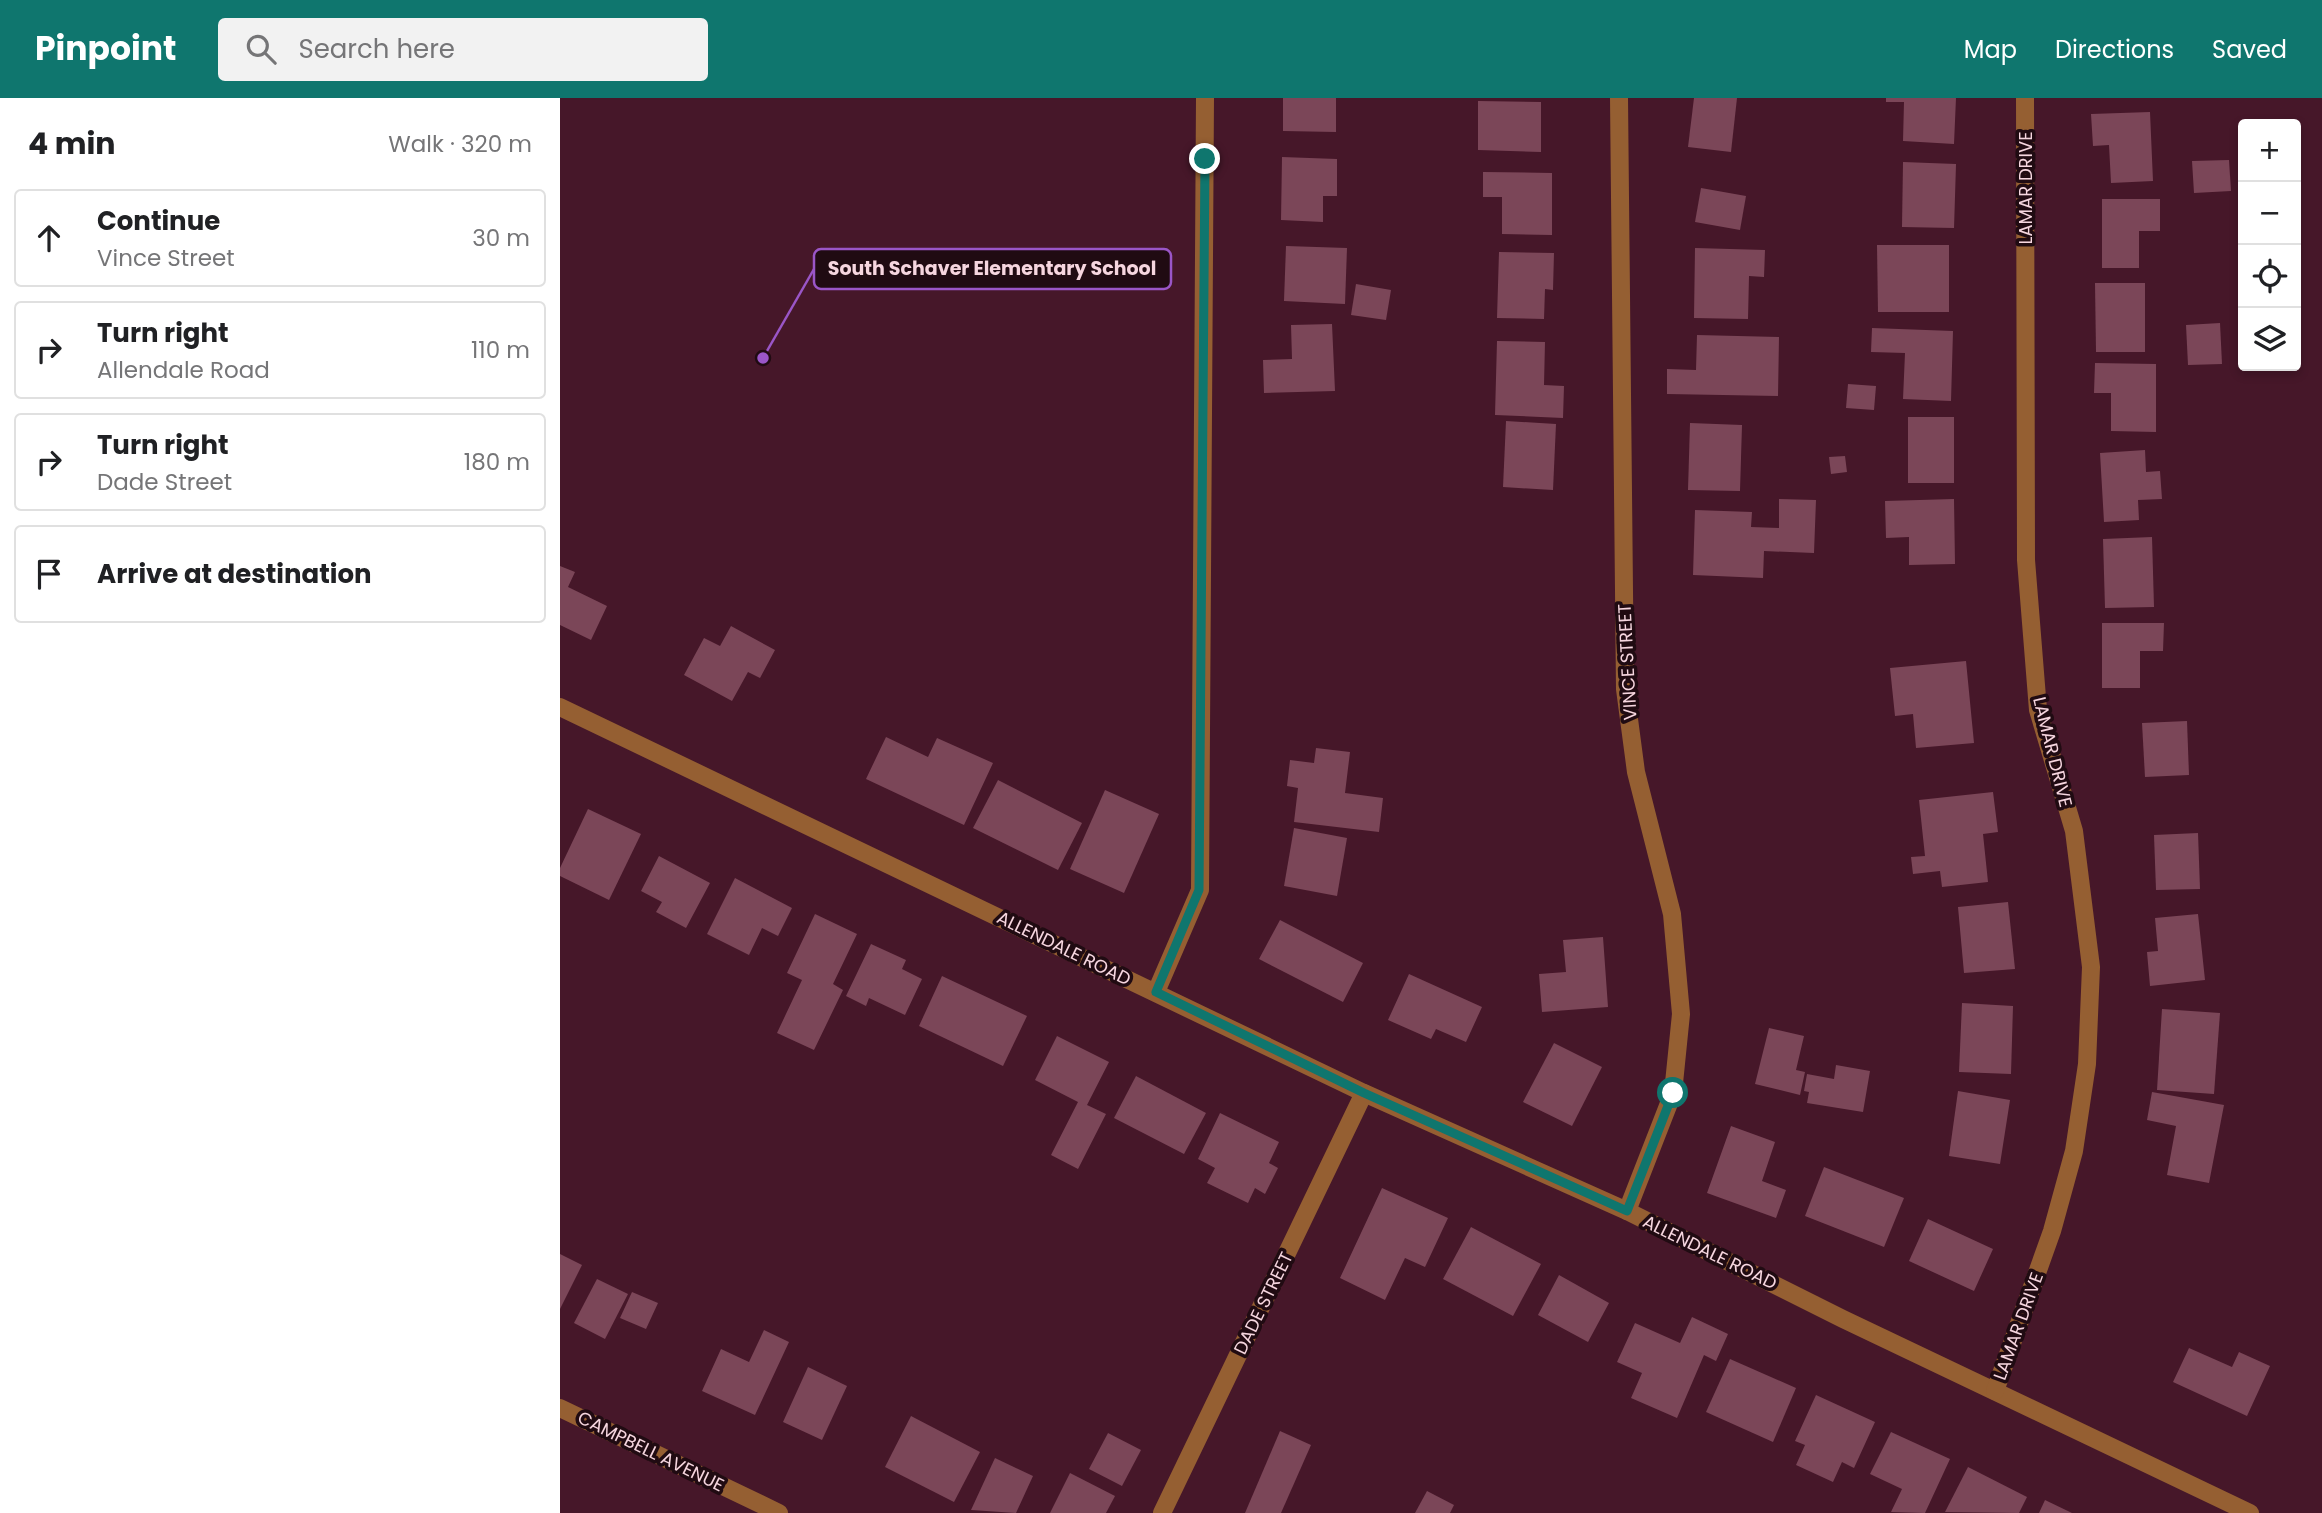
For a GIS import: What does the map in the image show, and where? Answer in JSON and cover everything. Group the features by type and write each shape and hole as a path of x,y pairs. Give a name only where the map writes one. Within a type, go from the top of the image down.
{"street":[{"path":"1156,992 1199,890 1205,98"},
{"name":"VINCE STREET","path":"1619,98 1625,689 1636,772 1672,914 1681,1014 1673,1093 1627,1211"},
{"name":"LAMAR DRIVE","path":"1995,1391 2052,1231 2074,1151 2087,1063 2091,967 2074,831 2038,710 2026,560 2025,98"},
{"name":"ALLENDALE ROAD","path":"560,708 1364,1093 1627,1211 2250,1513"},
{"name":"DADE STREET","path":"1162,1513 1364,1093"},
{"name":"CAMPBELL AVENUE","path":"560,1408 779,1513"}],"building":[{"path":"1283,98 1336,98 1336,132 1283,131"},
{"path":"1694,98 1737,98 1731,152 1688,147"},
{"path":"1886,98 1956,98 1954,144 1903,141 1904,102 1886,102"},
{"path":"1478,101 1541,102 1541,152 1478,150"},
{"path":"2150,112 2153,181 2111,183 2109,145 2093,146 2091,114"},
{"path":"1282,157 1337,159 1337,196 1323,196 1323,222 1281,220"},
{"path":"2229,160 2231,191 2194,193 2192,161"},
{"path":"1903,162 1956,164 1954,228 1902,227"},
{"path":"1483,172 1552,173 1552,235 1502,234 1502,197 1483,197"},
{"path":"1701,188 1746,196 1740,230 1695,222"},
{"path":"2102,199 2160,199 2160,231 2139,231 2139,268 2102,268"},
{"path":"1877,245 1949,245 1949,312 1878,312"},
{"path":"1286,246 1347,248 1345,304 1284,301"},
{"path":"1695,248 1765,250 1764,277 1749,276 1748,319 1694,318"},
{"path":"1499,252 1554,253 1553,290 1545,289 1544,319 1497,318"},
{"path":"2095,283 2145,283 2145,352 2096,352"},
{"path":"1356,284 1391,290 1386,320 1351,315"},
{"path":"2220,323 2222,364 2188,365 2186,325"},
{"path":"1332,324 1335,391 1264,393 1263,360 1292,359 1291,325"},
{"path":"1872,328 1953,331 1951,401 1903,399 1905,353 1871,352"},
{"path":"1697,335 1779,337 1778,396 1667,394 1667,369 1696,370"},
{"path":"1497,341 1545,342 1544,385 1564,386 1563,418 1495,415"},
{"path":"2095,363 2156,364 2156,432 2111,431 2111,393 2094,393"},
{"path":"1848,384 1876,386 1874,410 1846,408"},
{"path":"1908,417 1954,417 1954,483 1908,483"},
{"path":"1506,421 1556,424 1553,490 1503,487"},
{"path":"1690,423 1742,425 1740,491 1688,490"},
{"path":"2145,450 2146,472 2160,471 2162,499 2138,500 2139,520 2104,522 2100,453"},
{"path":"1845,456 1847,472 1831,474 1829,457"},
{"path":"1779,499 1816,500 1814,553 1764,551 1763,578 1693,575 1695,510 1752,512 1751,527 1779,528"},
{"path":"1954,499 1955,564 1909,565 1909,537 1886,538 1885,501"},
{"path":"2152,537 2154,607 2105,608 2103,539"},
{"path":"560,566 575,572 568,587 607,606 591,640 560,625"},
{"path":"2102,623 2164,623 2163,651 2140,651 2140,688 2102,688"},
{"path":"731,626 775,650 760,678 748,672 732,701 684,675 704,638 720,646"},
{"path":"1966,661 1974,743 1916,748 1913,714 1895,716 1890,668"},
{"path":"2187,721 2189,775 2145,777 2142,723"},
{"path":"886,737 928,757 937,738 993,763 964,825 866,779"},
{"path":"1316,748 1350,752 1345,793 1383,798 1379,832 1294,822 1298,788 1287,786 1290,760 1314,763"},
{"path":"998,780 1082,823 1058,870 973,828"},
{"path":"1105,790 1159,814 1124,893 1070,869"},
{"path":"1993,792 1998,832 1983,834 1988,882 1942,887 1940,871 1913,874 1911,857 1925,856 1919,800"},
{"path":"588,809 641,834 609,900 560,876 560,868"},
{"path":"1294,828 1347,838 1337,896 1284,886"},
{"path":"2198,833 2200,889 2156,890 2154,835"},
{"path":"659,856 710,883 686,928 656,912 662,902 641,891"},
{"path":"735,878 792,908 778,936 762,928 749,955 707,934"},
{"path":"2008,902 2015,969 1964,973 1958,907"},
{"path":"815,914 857,934 833,984 843,990 814,1050 777,1033 802,980 787,973"},
{"path":"2198,914 2205,980 2150,986 2147,952 2158,951 2155,918"},
{"path":"1280,920 1363,963 1343,1002 1259,959"},
{"path":"1603,937 1608,1007 1542,1012 1539,974 1566,972 1563,940"},
{"path":"871,944 906,960 902,969 922,979 905,1015 869,998 866,1006 846,996"},
{"path":"1409,974 1482,1007 1466,1042 1436,1029 1431,1039 1388,1020"},
{"path":"942,976 1027,1016 1003,1066 919,1026"},
{"path":"1962,1003 2013,1006 2011,1074 1959,1072"},
{"path":"2162,1009 2220,1013 2214,1094 2157,1090"},
{"path":"1769,1028 1804,1036 1796,1070 1805,1072 1800,1095 1755,1084"},
{"path":"1057,1036 1109,1062 1087,1105 1106,1114 1078,1169 1051,1155 1078,1102 1035,1080"},
{"path":"1554,1043 1602,1067 1572,1126 1523,1102"},
{"path":"1836,1065 1870,1071 1863,1112 1807,1103 1809,1092 1804,1091 1807,1074 1834,1079"},
{"path":"1136,1076 1206,1113 1184,1154 1114,1118"},
{"path":"1958,1091 2010,1100 2000,1164 1949,1156"},
{"path":"2152,1092 2224,1105 2209,1183 2167,1175 2176,1126 2147,1120"},
{"path":"1220,1113 1279,1142 1269,1163 1278,1168 1265,1194 1255,1188 1248,1203 1207,1183 1215,1168 1198,1159"},
{"path":"1731,1126 1775,1142 1762,1181 1786,1190 1776,1218 1707,1193"},
{"path":"1824,1167 1904,1198 1884,1247 1805,1216"},
{"path":"1382,1188 1448,1218 1425,1267 1405,1258 1385,1300 1340,1278"},
{"path":"1928,1219 1993,1249 1974,1291 1909,1261"},
{"path":"1471,1227 1541,1264 1513,1316 1443,1279"},
{"path":"560,1254 582,1265 560,1309"},
{"path":"1559,1275 1609,1303 1588,1342 1538,1315"},
{"path":"597,1279 628,1294 605,1339 574,1323"},
{"path":"632,1292 658,1303 646,1329 620,1318"},
{"path":"1692,1317 1728,1334 1716,1361 1704,1355 1677,1418 1631,1398 1642,1373 1617,1362 1635,1323 1680,1343"},
{"path":"764,1330 789,1342 755,1415 702,1391 721,1349 749,1362"},
{"path":"2189,1348 2232,1367 2239,1352 2270,1366 2247,1416 2173,1382"},
{"path":"1730,1359 1796,1388 1773,1442 1706,1412"},
{"path":"808,1367 847,1386 822,1440 783,1422"},
{"path":"1816,1395 1875,1422 1854,1468 1842,1462 1833,1482 1796,1465 1805,1445 1795,1441"},
{"path":"911,1416 980,1452 954,1502 885,1467"},
{"path":"1280,1431 1311,1445 1281,1513 1245,1513"},
{"path":"1891,1432 1950,1459 1925,1513 1891,1512 1902,1489 1870,1474"},
{"path":"1108,1433 1141,1450 1122,1486 1089,1469"},
{"path":"995,1458 1033,1476 1016,1513 971,1510"},
{"path":"1968,1467 2027,1497 2019,1513 1945,1512"},
{"path":"1070,1473 1115,1496 1106,1513 1050,1513"},
{"path":"1427,1491 1454,1505 1450,1513 1415,1513"},
{"path":"2045,1500 2072,1513 2039,1513"}],"place":[{"name":"South Schaver Elementary School","path":"763,358"}],"route":[{"path":"1205,159 1199,890 1156,992 1364,1093 1627,1211 1673,1093"}]}
